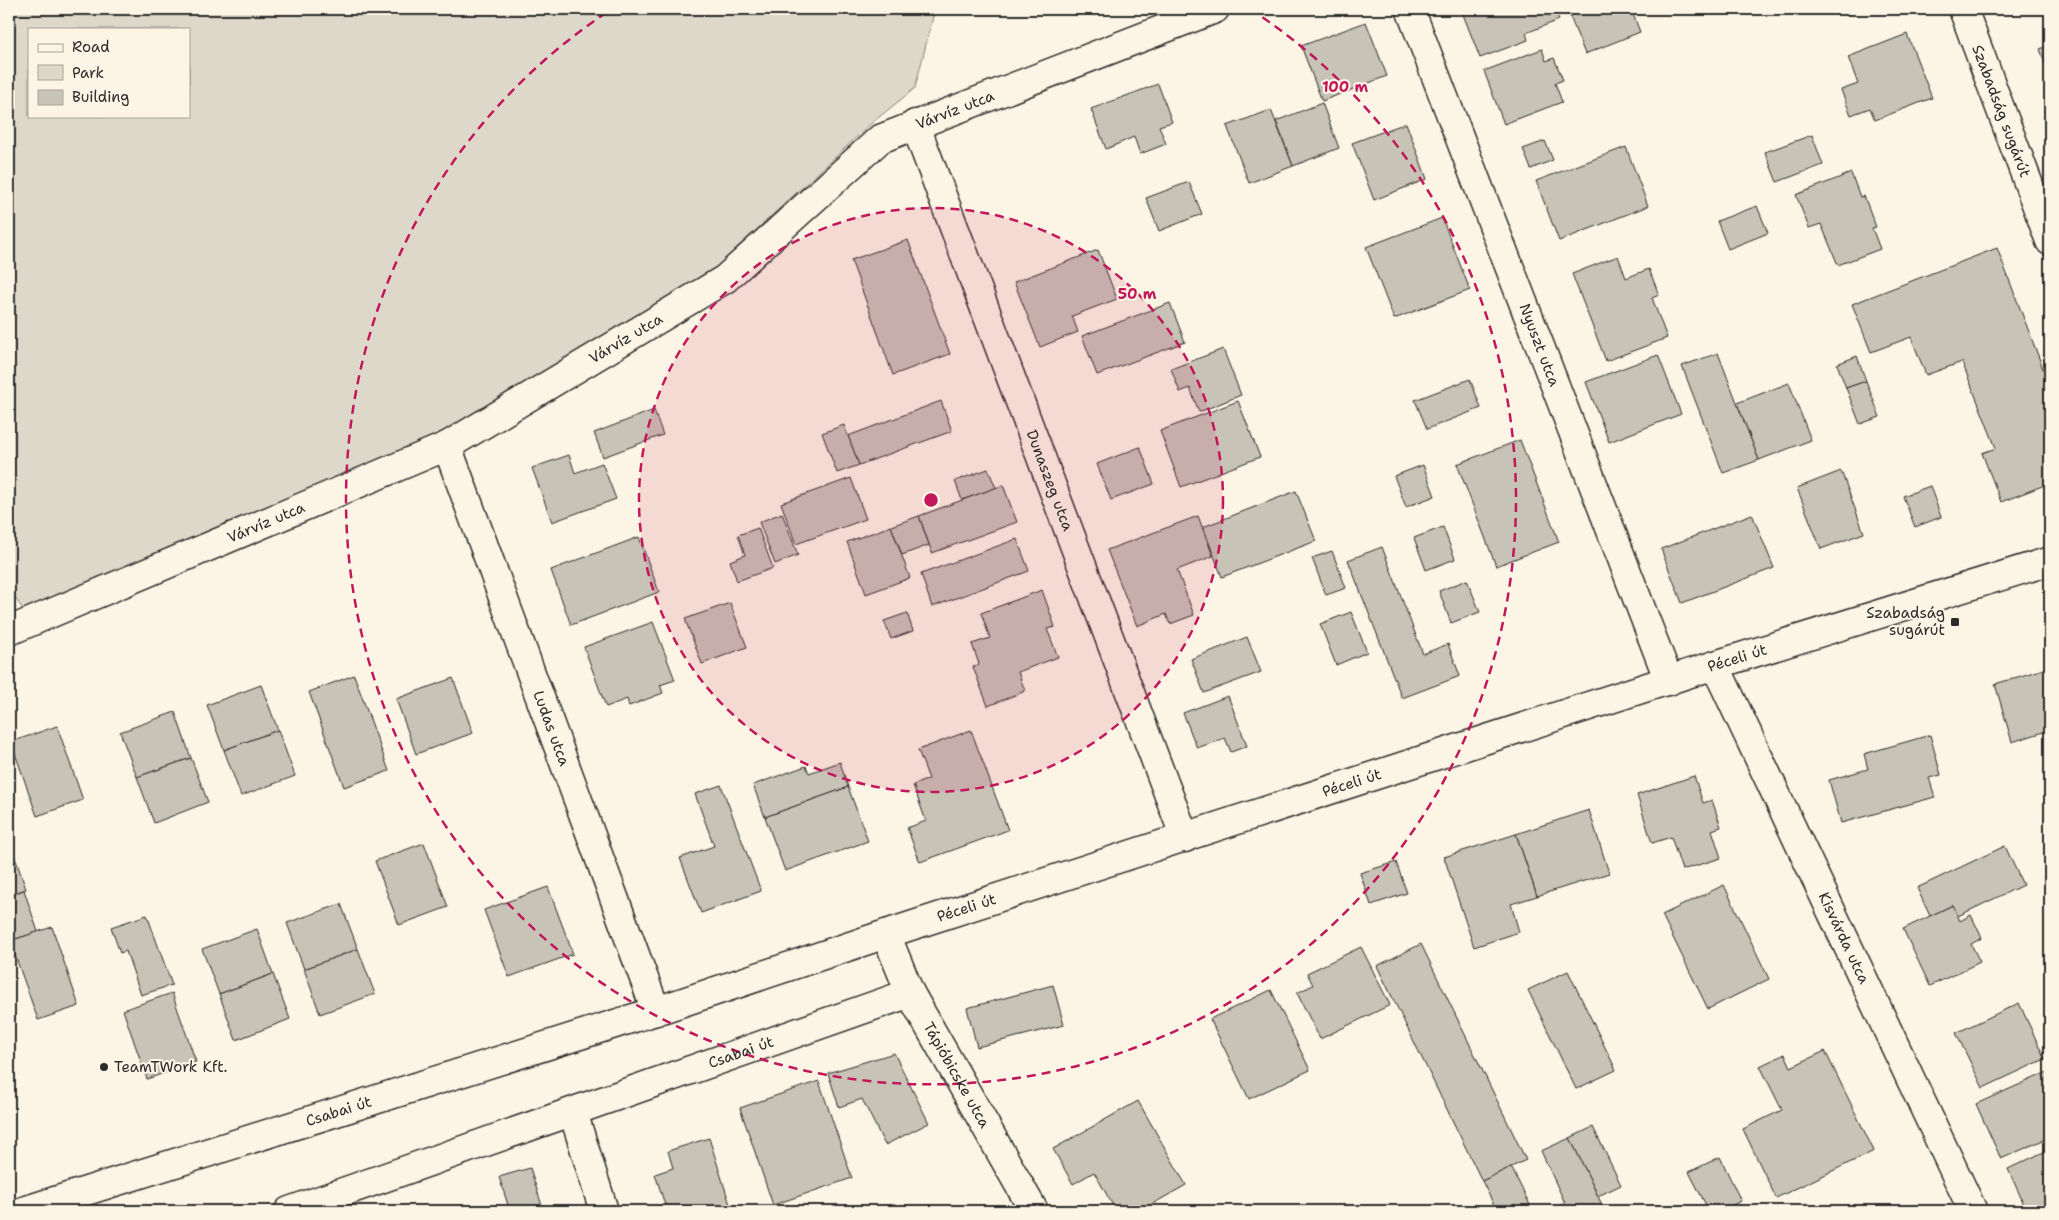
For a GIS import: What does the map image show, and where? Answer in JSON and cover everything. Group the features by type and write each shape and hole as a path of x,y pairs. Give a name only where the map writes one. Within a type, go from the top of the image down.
{"street":[{"name":"Várvíz utca","path":"9,631 447,446 725,279 880,139 1215,9"},
{"name":"Nyuszt utca","path":"1410,9 1669,682"},
{"name":"Szabadság sugárút","path":"1963,9 2050,241"},
{"name":"Dunaszeg utca","path":"915,124 1185,838"},
{"name":"Ludas utca","path":"447,446 656,1011"},
{"name":"Péceli út","path":"656,1011 886,934 1669,682 1715,665 2050,561"},
{"name":"Kisvárda utca","path":"1715,665 1973,1211"},
{"name":"Tápióbicske utca","path":"886,934 910,994 1034,1211"},
{"name":"Csabai út","path":"289,1211 910,994"},
{"name":"Csabai út","path":"23,1211 69,1204 656,1011"},
{"path":"573,1112 604,1211"}],"green space":[{"path":"9,9 935,9 915,88 873,122 716,267 450,429 24,611 9,589"}],"building":[{"path":"1461,9 1555,9 1559,20 1526,33 1528,40 1480,58"},
{"path":"1583,9 1631,9 1640,32 1585,54 1569,14"},
{"path":"1844,9 1862,9 1846,15"},
{"path":"1366,22 1387,76 1322,101 1301,46"},
{"path":"1907,34 1932,98 1875,120 1870,108 1851,115 1841,90 1858,84 1848,57"},
{"path":"2050,45 2050,76 2040,49"},
{"path":"1542,49 1546,61 1554,58 1563,80 1555,83 1562,102 1504,124 1484,71"},
{"path":"1158,84 1172,122 1159,126 1166,144 1140,154 1134,137 1106,149 1091,109"},
{"path":"1322,103 1339,148 1293,166 1276,121"},
{"path":"1271,110 1293,166 1249,183 1227,126"},
{"path":"1406,123 1427,179 1374,200 1352,143"},
{"path":"1812,135 1823,165 1777,182 1765,152"},
{"path":"1545,141 1553,160 1531,169 1523,149"},
{"path":"1626,147 1648,206 1559,241 1536,181"},
{"path":"1851,173 1860,197 1864,196 1876,227 1872,228 1880,249 1838,265 1821,224 1809,228 1796,195"},
{"path":"1189,182 1202,214 1159,231 1146,198"},
{"path":"1757,206 1768,233 1728,249 1717,221"},
{"path":"1442,218 1470,290 1394,319 1366,247"},
{"path":"908,240 950,354 893,375 851,260"},
{"path":"1997,248 2050,387 2050,483 2001,502 1982,453 1996,448 1962,362 1926,375 1911,337 1871,352 1852,304"},
{"path":"1098,250 1117,299 1072,316 1078,332 1040,347 1014,282"},
{"path":"1618,256 1626,278 1649,269 1659,295 1652,298 1667,338 1606,361 1572,274"},
{"path":"1170,303 1185,342 1097,375 1082,336"},
{"path":"1223,349 1241,395 1199,412 1190,388 1180,392 1171,369"},
{"path":"1718,353 1759,460 1723,473 1682,366"},
{"path":"1658,355 1681,414 1609,442 1586,382"},
{"path":"1857,356 1866,381 1846,388 1837,364"},
{"path":"1470,379 1481,408 1427,429 1415,400"},
{"path":"1866,381 1880,417 1860,424 1846,388"},
{"path":"1789,383 1811,440 1759,460 1737,403"},
{"path":"941,401 952,431 859,465 848,436"},
{"path":"1238,401 1260,457 1181,487 1160,431"},
{"path":"654,410 663,435 603,457 594,433"},
{"path":"844,425 859,465 837,473 822,433"},
{"path":"1520,440 1559,542 1496,566 1457,464"},
{"path":"1140,447 1154,484 1111,500 1097,464"},
{"path":"569,455 575,473 602,463 616,499 552,522 532,468"},
{"path":"1423,465 1435,496 1406,507 1394,476"},
{"path":"988,469 996,488 962,500 955,481"},
{"path":"1841,471 1864,533 1821,549 1797,488"},
{"path":"851,478 866,519 796,544 781,503"},
{"path":"1003,485 1017,522 932,553 919,516"},
{"path":"1930,486 1941,517 1915,527 1903,496"},
{"path":"1296,491 1316,541 1222,577 1203,527"},
{"path":"782,513 798,555 775,564 759,522"},
{"path":"1752,514 1774,568 1682,603 1661,549"},
{"path":"919,516 929,545 902,555 891,526"},
{"path":"1198,516 1213,556 1177,570 1194,615 1170,624 1166,614 1137,626 1107,550"},
{"path":"891,526 910,578 866,594 847,542"},
{"path":"1443,527 1455,559 1426,570 1414,538"},
{"path":"758,528 773,568 737,581 730,561 745,555 738,535"},
{"path":"639,537 659,592 571,625 551,570"},
{"path":"1017,539 1029,571 932,607 921,574"},
{"path":"1382,547 1423,654 1448,644 1460,676 1402,698 1348,560"},
{"path":"1332,551 1346,588 1326,595 1312,558"},
{"path":"1467,580 1480,612 1451,623 1439,591"},
{"path":"1042,590 1055,627 1047,629 1058,657 1018,672 1025,691 988,706 973,667 979,664 972,644 990,638 981,613"},
{"path":"730,603 747,647 702,664 685,619"},
{"path":"1351,612 1367,652 1336,665 1320,624"},
{"path":"907,613 913,631 891,639 884,621"},
{"path":"653,622 675,680 660,685 663,693 629,706 627,699 606,707 584,647"},
{"path":"1247,637 1261,672 1204,693 1191,659"},
{"path":"2050,667 2050,730 2012,742 1995,684"},
{"path":"354,675 389,771 344,787 309,692"},
{"path":"453,678 473,733 416,754 396,699"},
{"path":"261,685 278,730 224,750 207,705"},
{"path":"1228,696 1247,746 1231,752 1225,738 1197,748 1183,713"},
{"path":"175,712 191,758 137,777 120,732"},
{"path":"57,726 83,800 37,816 11,742"},
{"path":"278,730 295,776 241,796 224,750"},
{"path":"971,730 1008,830 920,862 907,828 926,821 913,785 929,779 918,750"},
{"path":"1930,735 1941,775 1929,778 1935,797 1841,823 1829,780 1868,769 1864,754"},
{"path":"191,758 208,802 154,823 137,777"},
{"path":"840,762 848,787 765,817 753,785 806,766 809,773"},
{"path":"1694,776 1703,803 1712,800 1721,827 1712,830 1721,858 1682,870 1671,837 1652,843 1637,795"},
{"path":"721,785 761,891 701,913 680,858 714,846 695,794"},
{"path":"848,787 868,841 785,871 765,817"},
{"path":"1589,810 1609,873 1537,896 1516,834"},
{"path":"1516,834 1537,896 1511,904 1519,932 1474,947 1444,857"},
{"path":"9,840 26,889 9,895"},
{"path":"424,843 448,907 399,925 375,861"},
{"path":"2005,846 2023,885 1958,916 1953,905 1930,916 1917,888"},
{"path":"1396,862 1407,893 1371,905 1360,873"},
{"path":"1724,885 1769,979 1708,1009 1662,915"},
{"path":"548,887 573,954 509,977 484,910"},
{"path":"24,890 38,932 9,941 9,895"},
{"path":"341,904 358,949 304,969 287,923"},
{"path":"1953,905 1960,921 1971,915 1982,938 1971,944 1980,962 1930,986 1903,929"},
{"path":"147,915 172,985 141,995 126,951 120,953 111,927"},
{"path":"52,927 79,1006 38,1020 10,941"},
{"path":"257,929 273,974 219,994 202,949"},
{"path":"1421,944 1526,1160 1482,1181 1377,966"},
{"path":"1361,947 1390,1005 1320,1039 1297,993 1313,985 1307,973"},
{"path":"358,949 375,994 320,1014 304,969"},
{"path":"1568,971 1616,1070 1576,1089 1528,990"},
{"path":"273,974 290,1019 236,1040 219,994"},
{"path":"1053,985 1064,1025 977,1047 967,1008"},
{"path":"1271,990 1310,1070 1249,1099 1210,1019"},
{"path":"172,993 196,1062 147,1079 123,1010"},
{"path":"2019,1003 2045,1059 1983,1088 1956,1033"},
{"path":"1825,1051 1874,1151 1776,1198 1743,1129 1782,1110 1760,1066 1785,1054 1791,1067"},
{"path":"894,1053 929,1123 885,1145 862,1099 839,1107 828,1073"},
{"path":"2050,1071 2050,1113 2045,1116 2050,1128 2050,1137 2001,1159 1976,1104"},
{"path":"819,1081 852,1178 773,1205 740,1108"},
{"path":"1138,1101 1186,1185 1140,1211 1116,1211 1094,1172 1073,1184 1053,1149"},
{"path":"1593,1127 1621,1185 1598,1196 1570,1138"},
{"path":"709,1138 732,1211 667,1211 655,1174 673,1168 668,1151"},
{"path":"1570,1138 1605,1211 1548,1211 1565,1203 1541,1151"},
{"path":"2050,1149 2050,1211 2027,1211 2008,1169"},
{"path":"1720,1157 1741,1201 1719,1211 1709,1211 1689,1172"},
{"path":"1511,1167 1533,1211 1497,1211 1482,1181"},
{"path":"530,1168 543,1209 536,1211 510,1211 499,1177"}],"place":[{"name":"Szabadság sugárút","path":"1955,622"},
{"name":"TeamTWork Kft.","path":"104,1067"}]}
